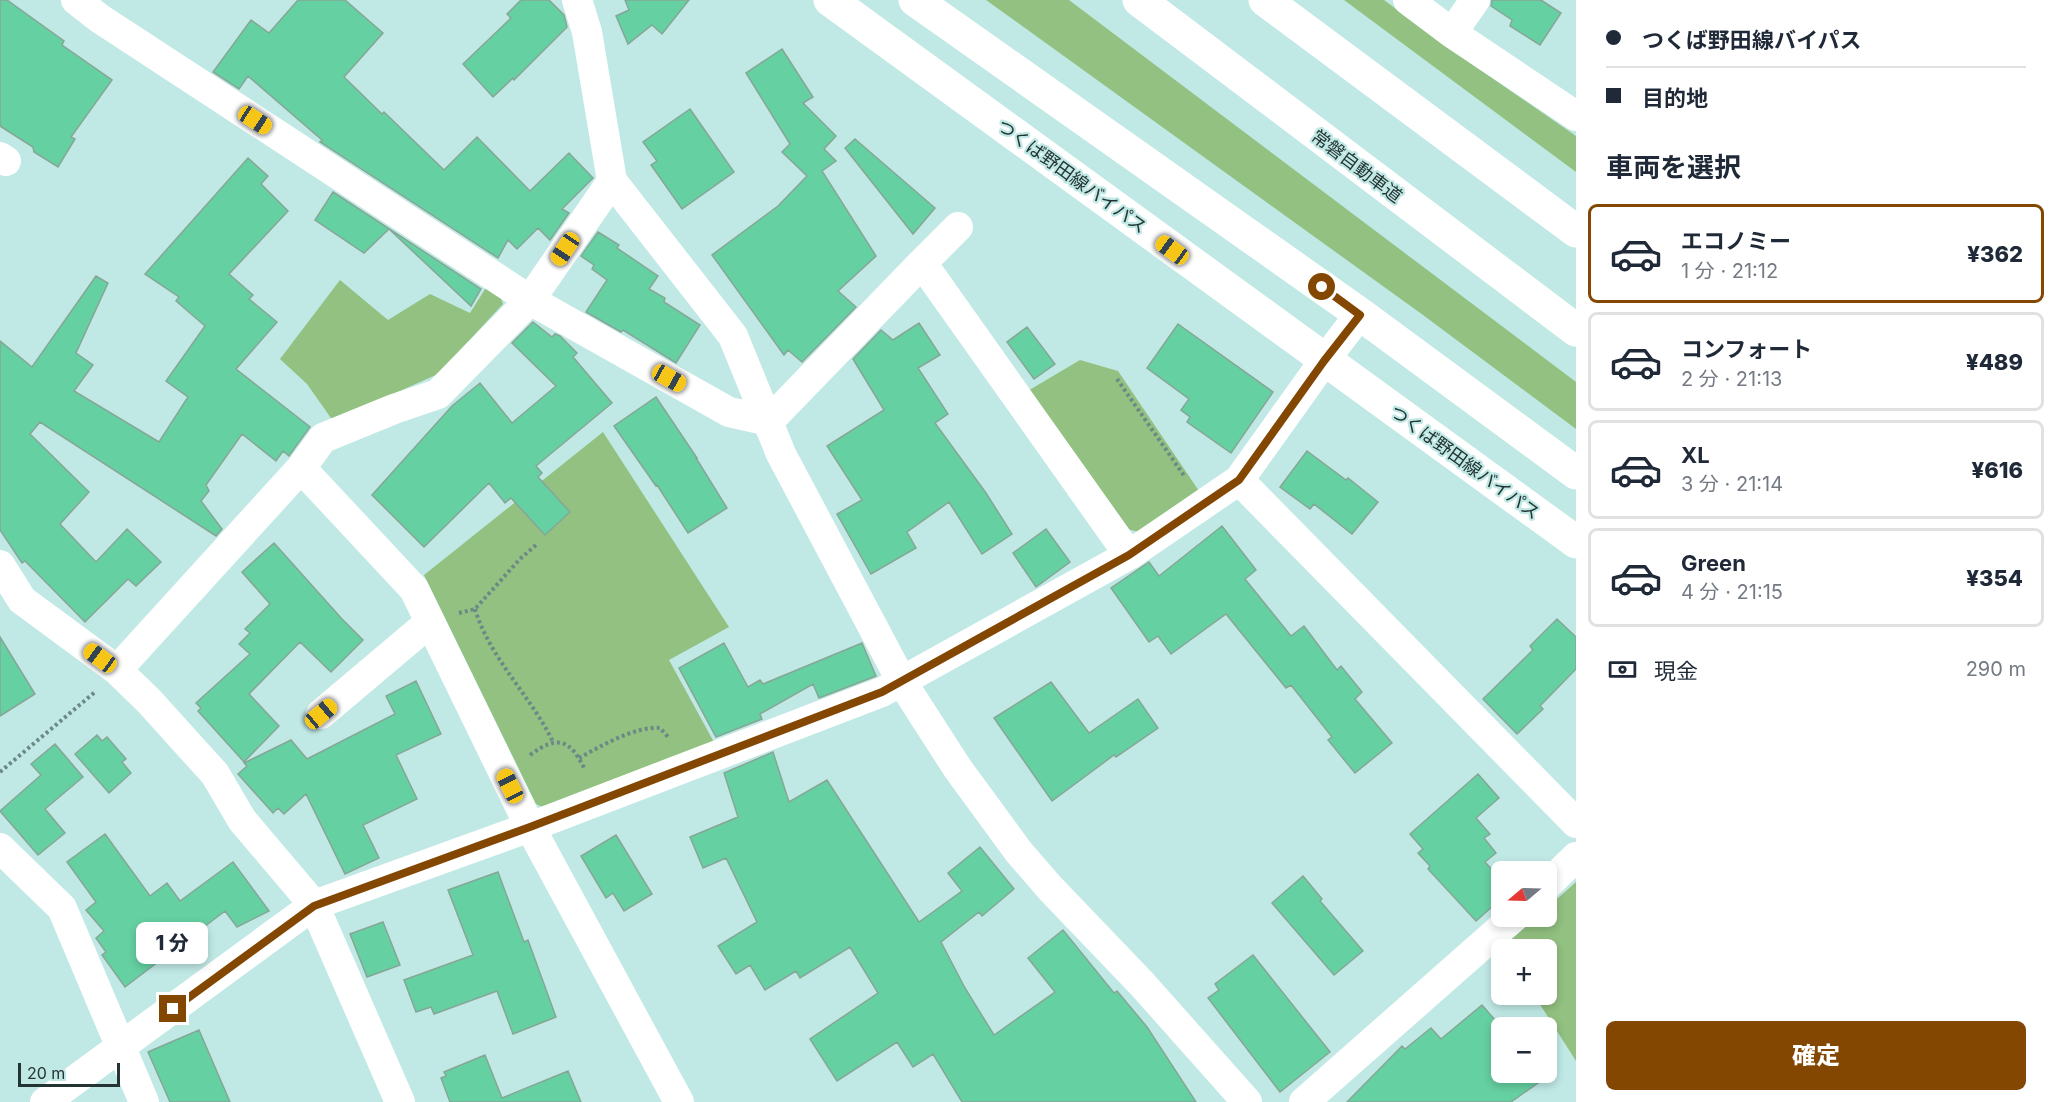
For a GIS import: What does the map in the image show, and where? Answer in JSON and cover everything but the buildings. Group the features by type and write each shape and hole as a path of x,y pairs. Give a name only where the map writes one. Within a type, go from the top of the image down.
{"main road":[{"name":"つくば野田線バイパス","path":"830,0 1576,542"},
{"path":"915,0 1360,315 1576,473"},
{"name":"常磐自動車道","path":"1139,0 1576,330"},
{"path":"1265,0 1576,231"}],"street":[{"path":"76,0 99,18 530,300 729,412 769,421"},
{"path":"577,0 587,32 612,181 733,336 781,454 902,682 958,769 1018,851 1050,888 1142,984 1247,1102"},
{"path":"1408,0 1452,33 1576,116"},
{"path":"1452,33 1475,0"},
{"path":"117,670 301,468 323,438 438,394 530,300 612,181"},
{"path":"769,421 958,227"},
{"path":"922,263 1129,555"},
{"path":"45,1102 314,906 530,827 882,692 1129,555 1239,480 1324,361 1360,315"},
{"path":"301,468 414,589 530,827 679,1102"},
{"path":"1239,480 1576,823"},
{"path":"0,565 22,600 117,670 149,701 215,774 242,820 314,906 400,1102"},
{"path":"321,714 430,622"},
{"path":"0,848 62,908 144,1102"},
{"path":"1557,875 1576,857"},
{"path":"1304,1102 1503,927"}],"path":[{"path":"1117,379 1204,504"},
{"path":"430,622 475,609 520,559 537,544"},
{"path":"475,609 491,647 553,742"},
{"path":"0,772 105,684 117,670"},
{"path":"527,757 547,743 553,742 560,742 575,751 590,784 590,804"}],"green space":[{"path":"986,0 1069,0 1576,382 1576,429 1423,315"},
{"path":"1344,0 1384,0 1576,136 1576,172"},
{"path":"340,280 388,320 430,294 470,313 487,286 500,295 503,304 438,374 333,421 307,384 280,359"},
{"path":"1080,360 1118,371 1199,491 1140,532 1126,529 1026,392"},
{"path":"603,432 729,627 669,660 715,744 551,811 536,804 424,575"},
{"path":"1576,882 1576,1061 1557,1031 1557,1017 1548,1017 1540,1005 1557,1005 1557,939 1511,939 1525,927 1557,927 1557,899"}],"route":[{"path":"173,1009 314,906 530,827 882,692 1129,555 1239,480 1324,361 1360,315 1322,287"}]}
